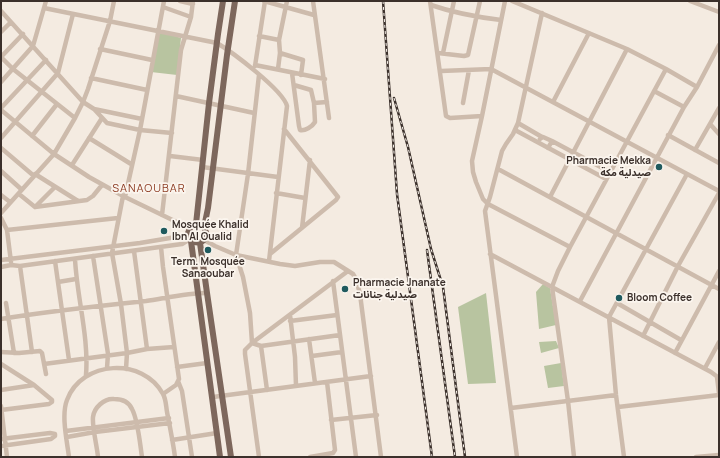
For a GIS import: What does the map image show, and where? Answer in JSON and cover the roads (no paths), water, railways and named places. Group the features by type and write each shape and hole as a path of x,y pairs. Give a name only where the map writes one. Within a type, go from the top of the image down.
{"main road":[{"path":"196,224 209,103 224,1"},
{"path":"190,238 196,243 202,241 207,235 204,227 213,168 227,49 235,1"},
{"path":"204,227 201,224 196,224 190,228 190,238 213,397 220,457"},
{"path":"202,241 207,293 231,457"}],"street":[{"path":"1,82 33,46 46,1"},
{"path":"1,213 54,154 75,118 83,102 110,21 114,1"},
{"path":"126,368 128,353 112,253 118,218 140,130 164,1"},
{"path":"162,215 181,50 191,17 193,3 180,1"},
{"path":"254,68 265,1 285,8 314,15"},
{"path":"278,69 280,53 279,40 287,1"},
{"path":"313,1 325,79 329,118"},
{"path":"440,53 454,1"},
{"path":"440,53 464,56 468,55 480,1"},
{"path":"505,1 482,116 472,155 472,166 476,182 483,199 488,204 570,247"},
{"path":"512,1 627,49 697,87"},
{"path":"690,1 719,12"},
{"path":"430,3 451,12 501,20"},
{"path":"430,3 440,53 447,117 482,116"},
{"path":"163,7 191,17"},
{"path":"44,8 217,43 254,68 259,75 284,99 287,106 268,261"},
{"path":"1,11 83,102 94,109 107,123 140,130 172,133"},
{"path":"517,457 485,215 503,148 518,123 542,13"},
{"path":"1,138 58,73 73,14"},
{"path":"1,32 11,22"},
{"path":"554,102 589,33"},
{"path":"23,34 1,57 13,69 75,118"},
{"path":"259,36 279,40"},
{"path":"580,301 668,136 697,87 719,45"},
{"path":"550,197 627,49"},
{"path":"100,50 152,60"},
{"path":"280,53 303,60 301,74"},
{"path":"46,60 1,109 54,154 102,185 190,228"},
{"path":"254,68 278,69 325,79"},
{"path":"441,71 491,69 719,192 678,266 643,336"},
{"path":"574,457 568,401 552,287 570,247 666,69"},
{"path":"463,103 469,70"},
{"path":"292,73 299,128 303,130 315,122 314,103 311,90 294,85"},
{"path":"252,343 250,313 236,255 248,174 259,75"},
{"path":"91,78 147,90"},
{"path":"654,91 684,107"},
{"path":"176,96 254,113"},
{"path":"314,103 327,102"},
{"path":"32,136 57,104"},
{"path":"287,106 296,107"},
{"path":"695,150 719,108"},
{"path":"94,109 142,119"},
{"path":"72,165 102,118"},
{"path":"518,123 610,172"},
{"path":"710,124 719,134"},
{"path":"270,254 338,197 284,128"},
{"path":"515,130 606,180"},
{"path":"538,143 542,136"},
{"path":"668,136 719,163"},
{"path":"89,138 131,164"},
{"path":"548,148 552,141"},
{"path":"1,148 34,175 78,202"},
{"path":"170,156 213,168 278,177"},
{"path":"302,228 310,160"},
{"path":"498,169 719,289"},
{"path":"1,172 34,207"},
{"path":"624,457 616,395 609,316 647,250 687,174"},
{"path":"34,207 91,199 102,185"},
{"path":"34,207 55,187"},
{"path":"276,193 306,198"},
{"path":"1,195 10,202"},
{"path":"1,218 8,230 11,265"},
{"path":"8,230 118,218"},
{"path":"1,260 190,238"},
{"path":"1,267 11,265 20,266 182,244 190,238"},
{"path":"202,241 236,255 295,266 320,262 334,262 353,274 360,294 377,415 381,457"},
{"path":"161,247 162,267 168,298 178,381 182,391 192,457"},
{"path":"134,251 147,349"},
{"path":"490,254 609,316 643,336 705,368 718,377 719,394 618,407"},
{"path":"93,256 108,354 107,368"},
{"path":"75,259 76,279 88,358 86,376"},
{"path":"55,261 69,360"},
{"path":"20,266 32,352"},
{"path":"259,457 245,350 252,343 348,271"},
{"path":"675,353 719,271"},
{"path":"58,282 76,279"},
{"path":"333,281 356,457"},
{"path":"1,319 62,310 207,293"},
{"path":"6,303 14,353"},
{"path":"617,303 681,340"},
{"path":"290,315 294,342 296,386"},
{"path":"290,322 337,315"},
{"path":"252,343 262,346 340,335"},
{"path":"309,339 315,383"},
{"path":"705,368 719,342"},
{"path":"262,346 267,390"},
{"path":"44,364 108,354 174,347"},
{"path":"1,352 14,353 40,351 42,352 46,374"},
{"path":"312,356 342,352"},
{"path":"177,367 207,363"},
{"path":"1,364 52,400 49,404 1,410"},
{"path":"69,457 64,409 67,398 86,376 107,368 126,368 139,372 148,378 163,394 175,457"},
{"path":"213,397 371,376"},
{"path":"163,394 176,385 178,381"},
{"path":"310,457 335,452 327,382"},
{"path":"1,390 34,386"},
{"path":"511,408 616,395"},
{"path":"98,457 93,417 102,402 113,399 127,403 134,413 142,457"},
{"path":"1,406 3,445 7,457"},
{"path":"331,420 377,415"},
{"path":"66,431 136,422 169,420"},
{"path":"67,437 95,432 137,428 169,420"},
{"path":"3,439 50,433 55,434 55,436 51,439 3,445"},
{"path":"172,440 217,433"},
{"path":"696,457 719,455"}],"railway":[{"path":"383,1 397,194 432,457"},
{"path":"394,98 408,147 431,249 443,287 465,457"},
{"path":"427,250 455,457"}],"place":[{"name":"Pharmacie Mekka صيدلية مكة","path":"659,167"},
{"name":"Mosquée Khalid Ibn Al Oualid","path":"164,231"},
{"name":"Term. Mosquée Sanaoubar","path":"208,250"},
{"name":"Pharmacie Jnanate صيدلية جنانات","path":"345,289"},
{"name":"Bloom Coffee","path":"619,298"}],"district":[{"name":"SANAOUBAR","path":"149,189"}]}
